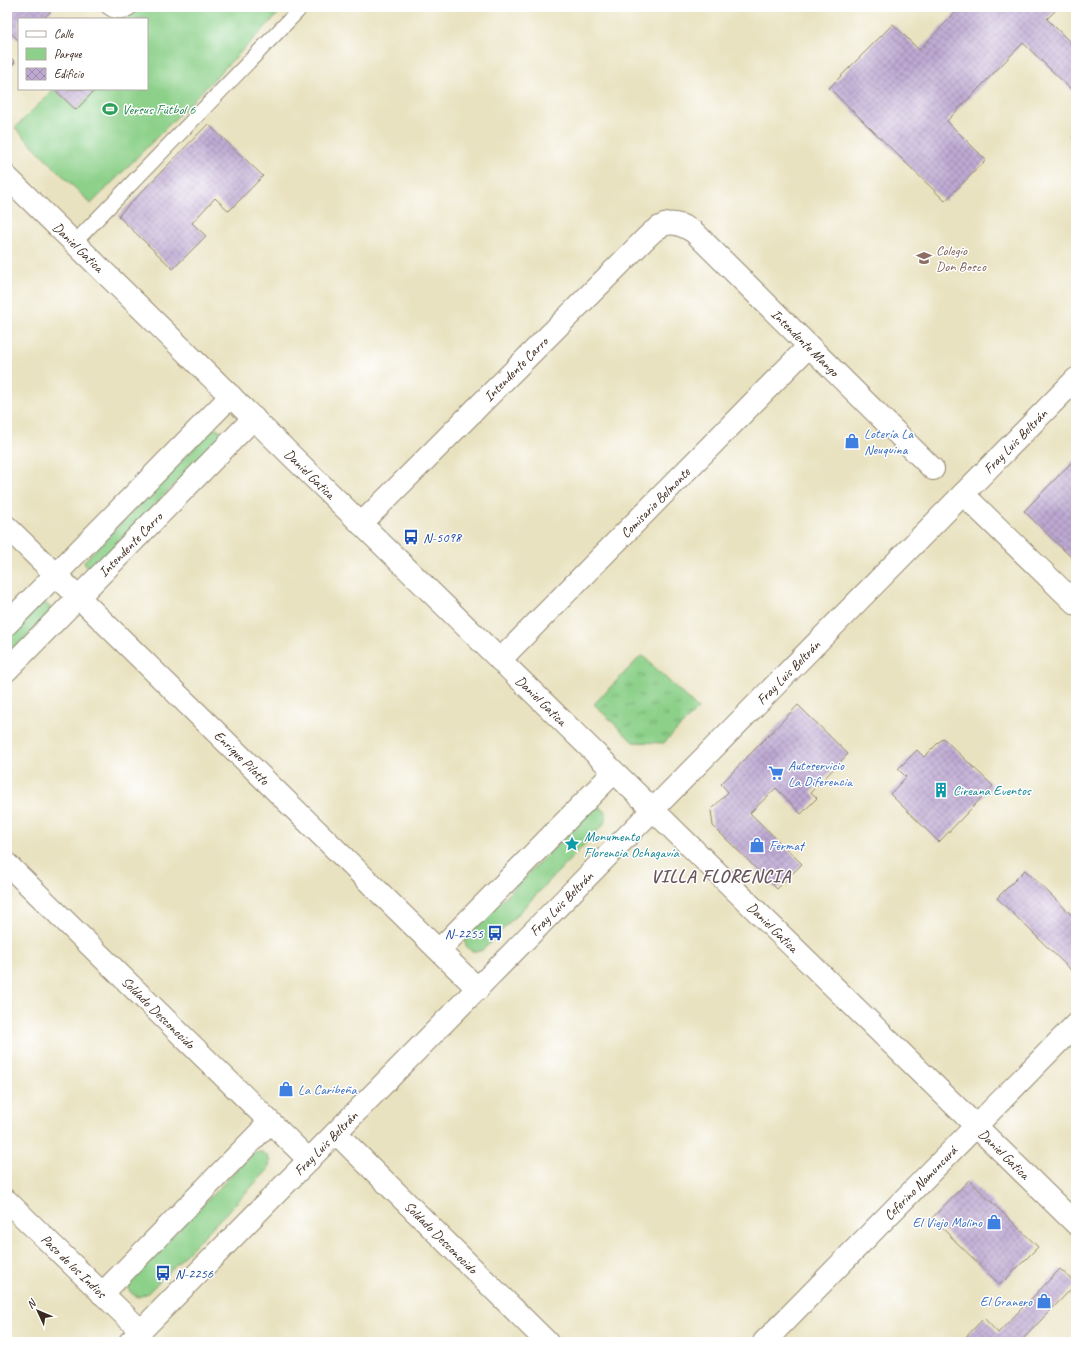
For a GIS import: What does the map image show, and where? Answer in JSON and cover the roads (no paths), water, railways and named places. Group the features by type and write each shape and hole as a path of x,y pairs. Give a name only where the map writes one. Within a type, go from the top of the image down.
{"street":[{"name":"Daniel Gatica","path":"7,177 1076,1224"},
{"name":"Intendente Mango","path":"675,223 685,226 694,232 933,469"},
{"name":"Intendente Carro","path":"361,524 654,230 664,224 675,223"},
{"name":"Comisario Belmonte","path":"500,660 809,346"},
{"name":"Fray Luis Beltrán","path":"136,1337 1076,379"},
{"path":"7,624 231,396"},
{"name":"Intendente Carro","path":"7,670 254,418"},
{"path":"963,494 1076,604"},
{"name":"Enrique Pilotto","path":"7,527 478,989"},
{"path":"439,950 614,772"},
{"name":"Soldado Desconocido","path":"7,864 309,1160"},
{"name":"Ceferino Namuncurá","path":"764,1342 1076,1024"},
{"path":"102,1294 270,1122"},
{"name":"Soldado Desconocido","path":"336,1133 547,1342"},
{"name":"Paso de los Indios","path":"7,1200 102,1294 136,1337"}],"lane":[{"path":"108,7 111,10 120,12 128,10 131,7"},
{"path":"74,243 298,11"}],"place":[{"name":"Versus Fútbol 6","path":"110,109"},
{"name":"Colegio Don Bosco","path":"924,258"},
{"name":"Lotería La Neuquina","path":"852,441"},
{"name":"N-5098","path":"411,537"},
{"name":"Autoservicio La Diferencia","path":"776,773"},
{"name":"Cireana Eventos","path":"941,790"},
{"name":"Monumento Florencia Ochagavía","path":"572,844"},
{"name":"Fermat","path":"757,845"},
{"name":"N-2255","path":"495,933"},
{"name":"La Caribeña","path":"286,1089"},
{"name":"El Viejo Molino","path":"994,1222"},
{"name":"N-2256","path":"163,1273"},
{"name":"El Granero","path":"1044,1301"}],"district":[{"name":"VILLA FLORENCIA","path":"721,876"}]}
